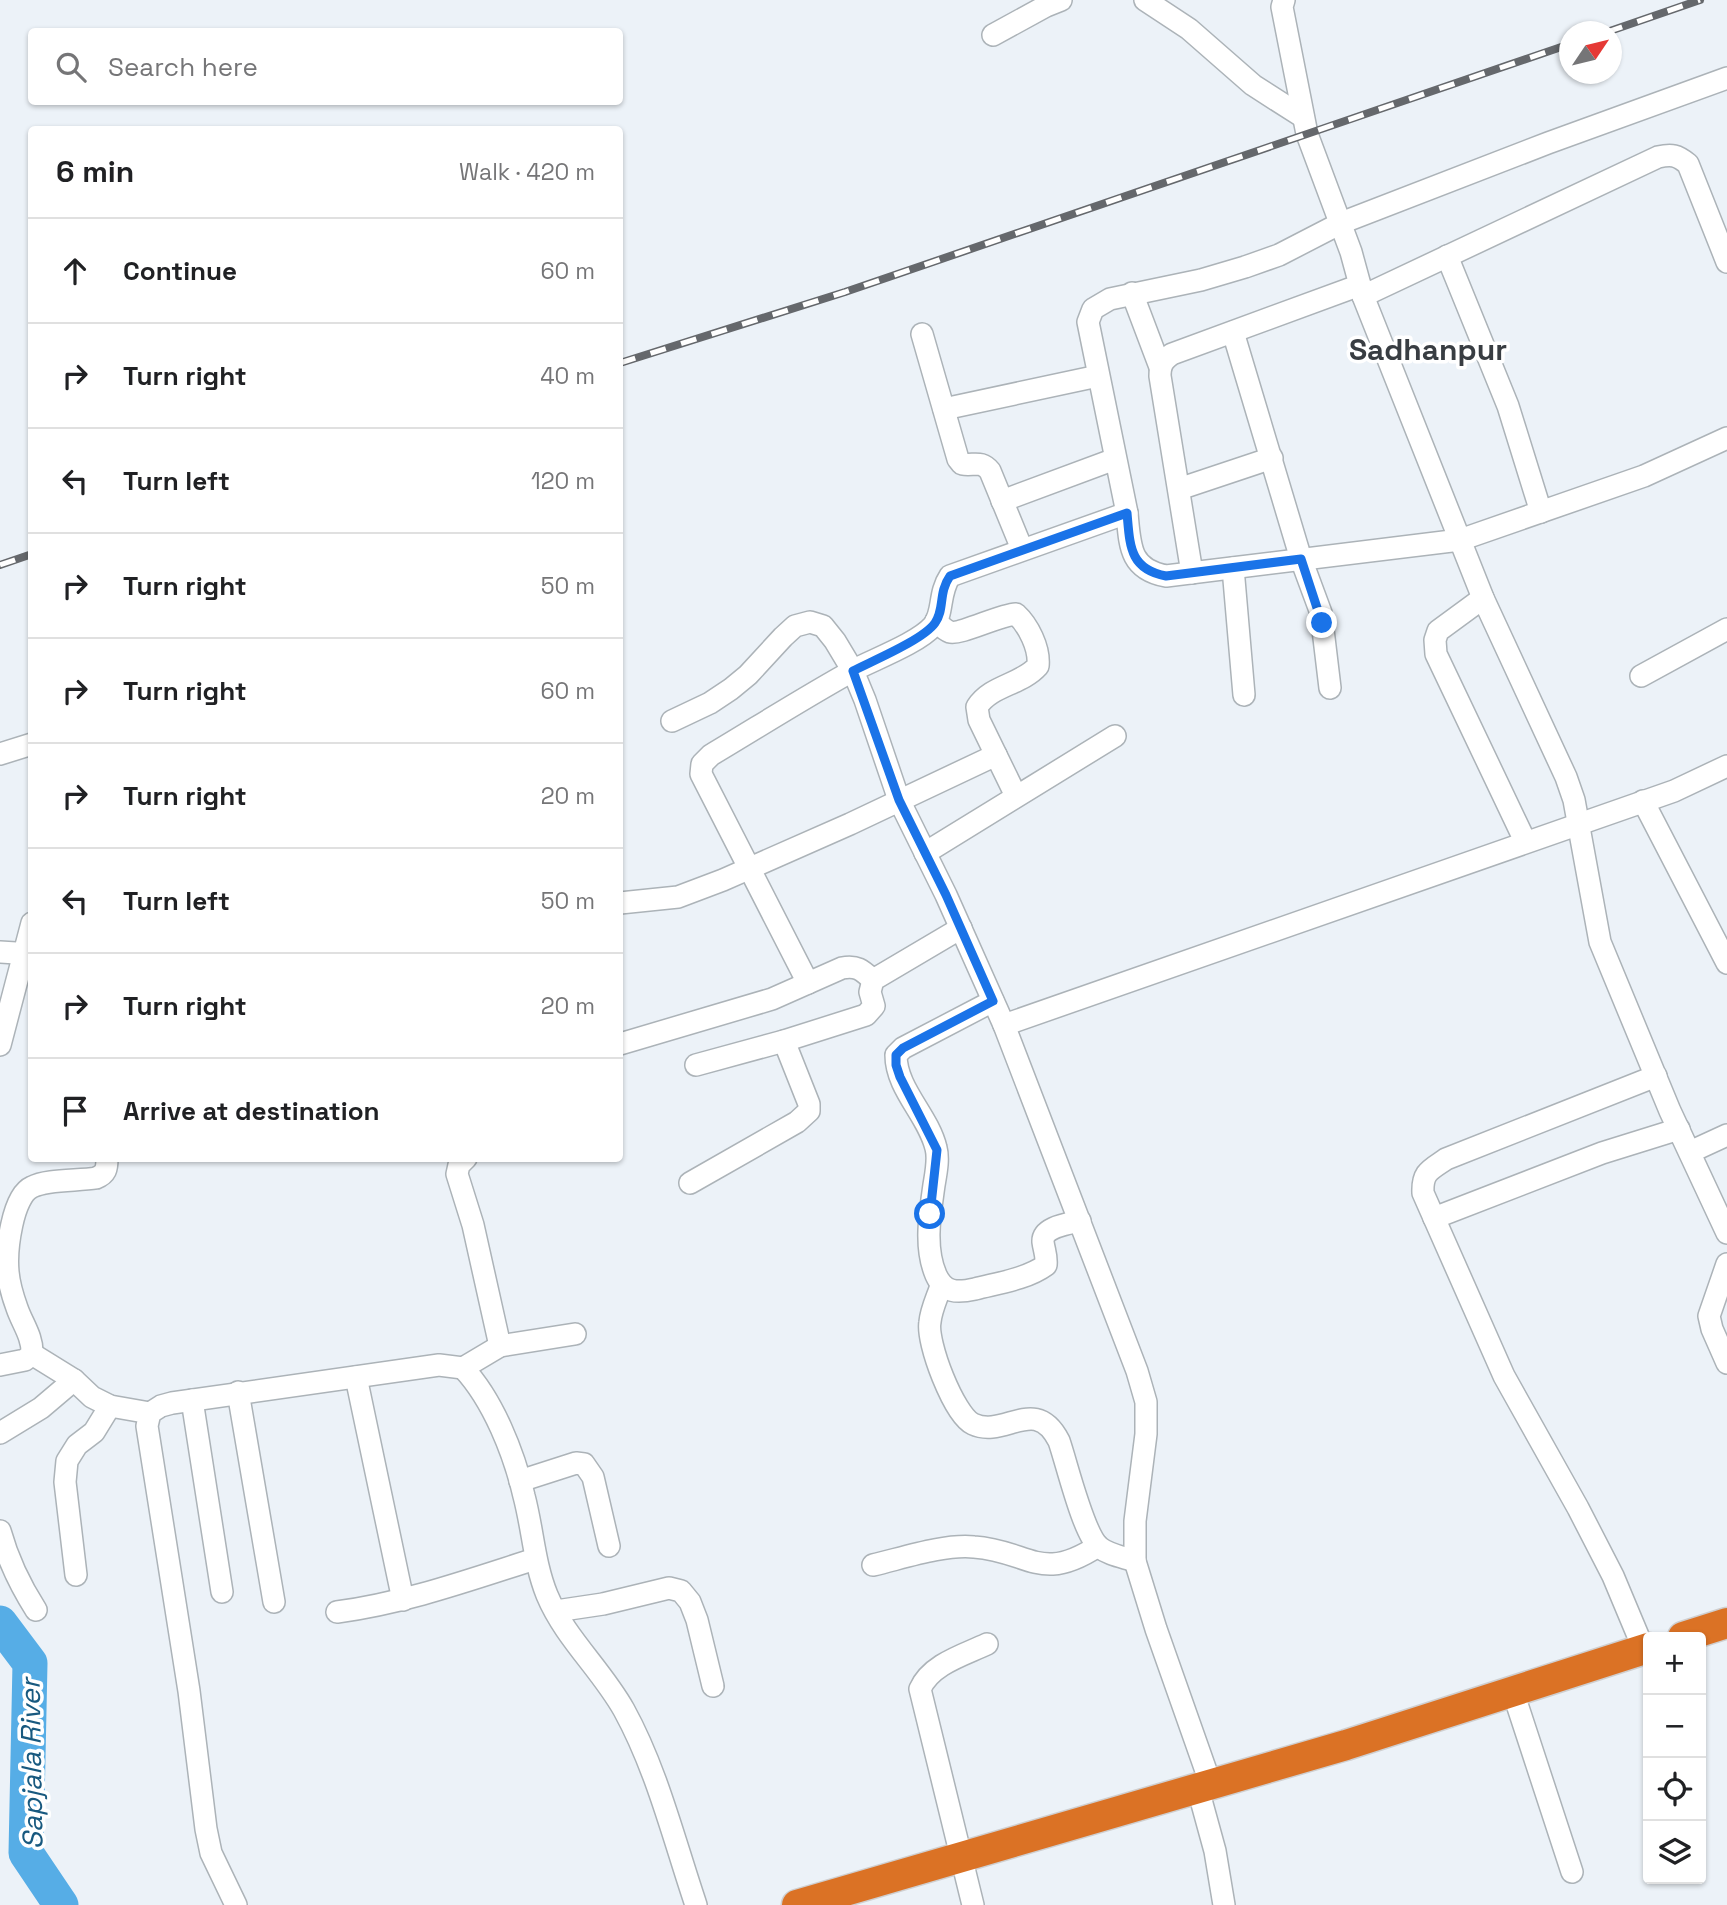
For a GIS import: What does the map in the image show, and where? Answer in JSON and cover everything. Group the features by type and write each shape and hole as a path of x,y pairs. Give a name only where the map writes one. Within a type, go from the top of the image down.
{"highway":[{"path":"1699,1632 1727,1623"},
{"path":"797,1905 1205,1787 1643,1650"}],"street":[{"path":"993,35 1061,0"},
{"path":"1145,0 1189,29 1253,85 1303,117"},
{"path":"1284,0 1282,7 1307,134 1341,223 1362,290 1483,598 1566,777 1574,800 1600,942 1679,1129 1727,1233"},
{"path":"1727,78 1341,223 1279,255 1201,280 1132,293 1100,304 1088,321 1134,554 1142,568 1166,576 1460,540 1644,476 1727,438"},
{"path":"1160,367 1172,354 1233,331 1362,290 1447,256 1658,157 1678,156 1688,164 1727,262"},
{"path":"1447,256 1508,406 1541,512"},
{"path":"1132,293 1160,367 1192,573"},
{"path":"1233,331 1301,559 1321,613 1330,688"},
{"path":"922,334 958,459 962,464 985,465 990,471 1022,549"},
{"path":"944,409 1098,376"},
{"path":"1178,489 1272,458"},
{"path":"1002,501 1115,459"},
{"path":"808,983 701,775 702,764 711,755 853,671 922,635 936,621 942,587 950,576 1127,513"},
{"path":"1233,568 1244,695"},
{"path":"1483,598 1438,631 1434,640 1436,654 1525,841"},
{"path":"936,621 949,632 957,633 995,618 1016,614 1023,620 1037,649 1038,666 1031,674 994,691 983,698 977,708 979,720 1016,796"},
{"path":"672,721 732,689 795,626 810,622 823,626 853,671 899,800 1004,1025 1137,1371 1146,1402 1146,1434 1135,1521 1135,1561 1205,1787 1224,1905"},
{"path":"1642,676 1727,629"},
{"path":"925,853 1115,736"},
{"path":"0,754 28,749"},
{"path":"623,903 678,897 850,824 996,755"},
{"path":"1004,1025 1674,791 1727,766"},
{"path":"1643,801 1727,963"},
{"path":"696,1065 866,1015 874,1006 870,992 873,980 961,928"},
{"path":"0,952 28,953 0,1045"},
{"path":"623,1043 772,999 842,968 860,968 873,980"},
{"path":"993,1001 903,1048 896,1055 900,1077 937,1150 929,1243 933,1267 941,1286 952,1292 1013,1279 1046,1265 1044,1235 1048,1231 1080,1221"},
{"path":"690,1183 797,1122 809,1111 809,1104 784,1041"},
{"path":"1643,1642 1578,1508 1504,1376 1423,1193 1422,1180 1438,1164 1656,1076"},
{"path":"1434,1218 1602,1153 1679,1129"},
{"path":"1690,1152 1727,1135"},
{"path":"0,1365 25,1360 32,1354 33,1345 4,1272 17,1205 23,1193 44,1184 96,1178 103,1175 107,1162"},
{"path":"462,1162 457,1174 473,1226 500,1346"},
{"path":"1727,1264 1720,1301 1709,1316 1727,1363"},
{"path":"941,1286 929,1322 930,1341 964,1416 973,1424 987,1426 1034,1419 1043,1420 1052,1427 1088,1531 1098,1546 1112,1554 1135,1561"},
{"path":"236,1905 211,1853 206,1829 189,1691 146,1426 150,1413 161,1406 238,1392 439,1365 463,1368 500,1346 575,1334"},
{"path":"32,1354 74,1380 92,1397 110,1406 150,1413"},
{"path":"463,1368 480,1385 512,1454 525,1497 535,1559 548,1596 567,1633 622,1706 640,1740 695,1905"},
{"path":"356,1377 403,1600"},
{"path":"0,1433 41,1408 74,1380"},
{"path":"238,1392 274,1602"},
{"path":"192,1400 222,1592"},
{"path":"76,1575 65,1482 67,1461 77,1446 94,1432 110,1406"},
{"path":"520,1481 576,1462 584,1464 593,1477 609,1546"},
{"path":"0,1531 20,1585 37,1610"},
{"path":"873,1565 973,1546 1038,1564 1058,1564 1081,1557 1098,1546"},
{"path":"337,1612 403,1600 535,1559"},
{"path":"556,1611 603,1604 669,1588 681,1591 690,1602 697,1620 713,1686"},
{"path":"973,1905 920,1689 925,1678 935,1670 987,1644"},
{"path":"1513,1692 1572,1872"}],"waterway":[{"name":"Sapjala River","path":"0,1623 30,1663 26,1853 61,1905"}],"railway":[{"path":"1622,27 1700,0"},
{"path":"623,362 845,292 1559,48"},
{"path":"0,565 28,555"}],"district":[{"name":"Sadhanpur","path":"1428,349"}],"route":[{"path":"930,1214 937,1150 900,1077 896,1055 903,1048 993,1001 946,895 899,800 853,671 922,635 934,625 939,614 942,587 950,576 1127,513 1134,554 1142,568 1151,573 1166,576 1301,559 1321,613 1322,623"}]}
